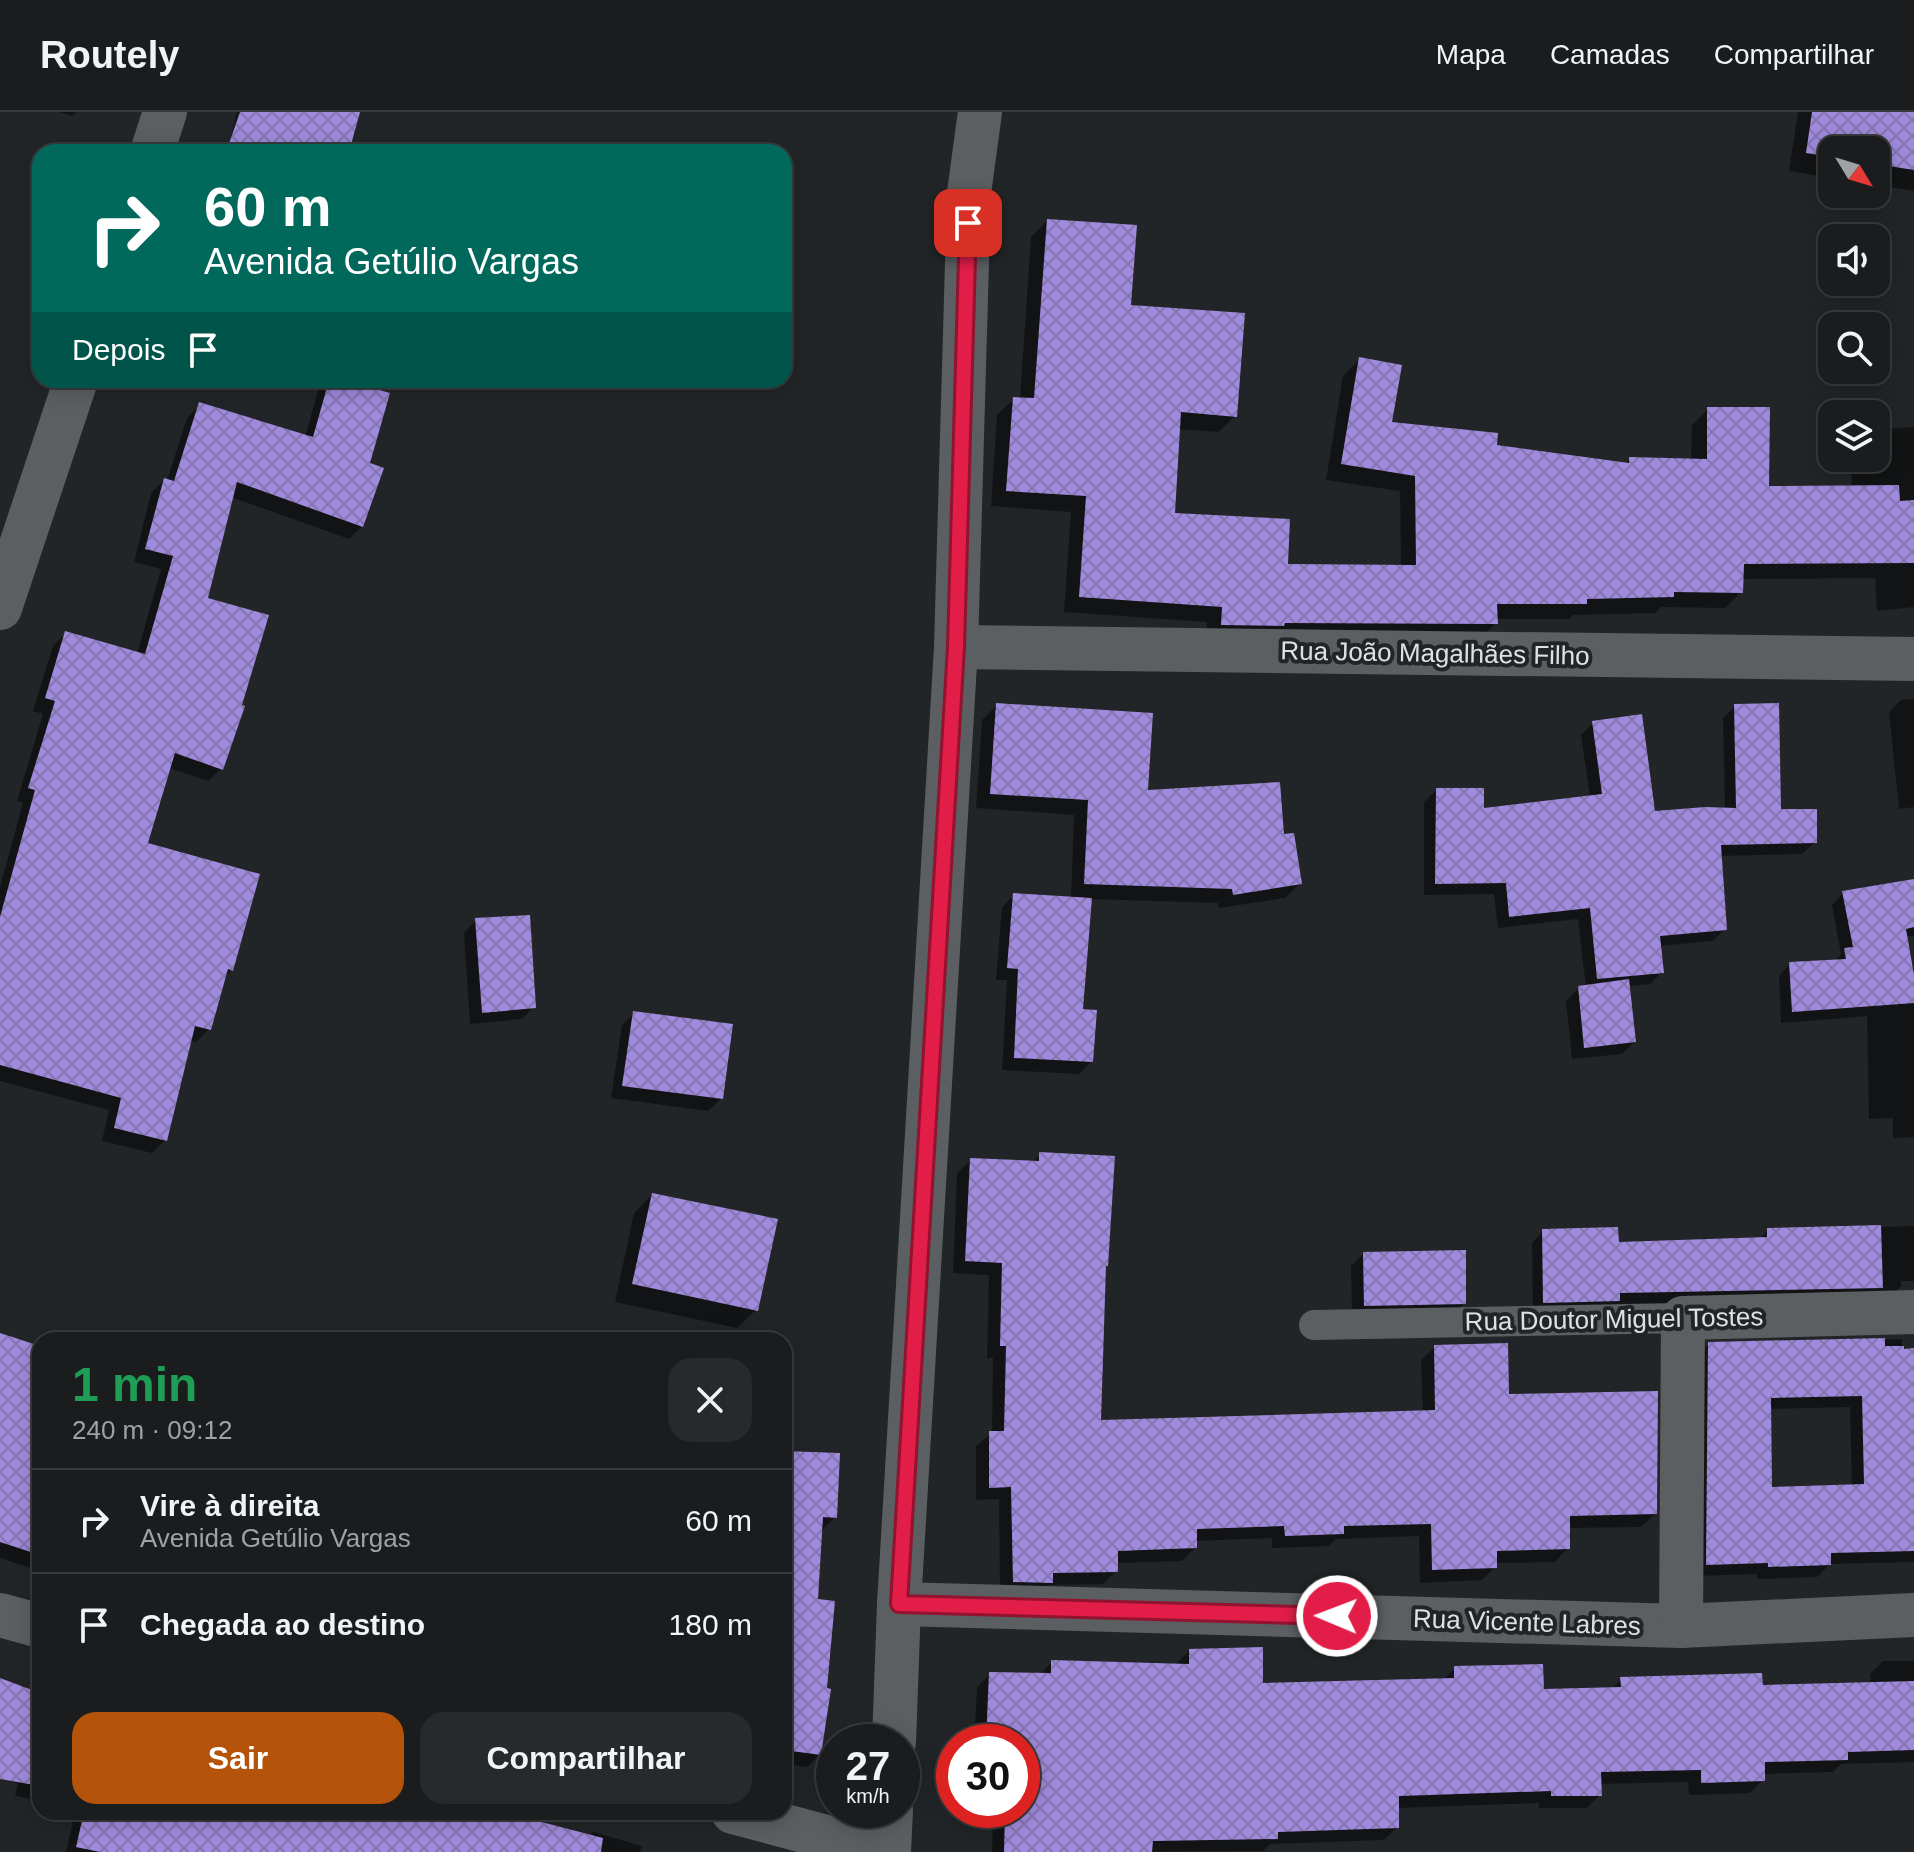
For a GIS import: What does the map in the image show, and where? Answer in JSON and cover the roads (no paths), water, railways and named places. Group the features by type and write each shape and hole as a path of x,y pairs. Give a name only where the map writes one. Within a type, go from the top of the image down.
{"street":[{"path":"155,144 165,112"},
{"path":"895,1724 899,1604 956,647 969,193 980,112"},
{"path":"0,608 73,388"},
{"name":"Rua João Magalhães Filho","path":"956,647 1914,659"},
{"name":"Rua Doutor Miguel Tostes","path":"1683,1318 1914,1312"},
{"path":"1681,1626 1683,1318"},
{"name":"Rua Vicente Labres","path":"899,1604 1681,1626 1914,1615"},
{"path":"0,1615 32,1624"},
{"path":"763,1820 882,1852"},
{"path":"889,1852 890,1828"}],"lane":[{"name":"Rua Doutor Miguel Tostes","path":"1314,1325 1683,1318"}]}
